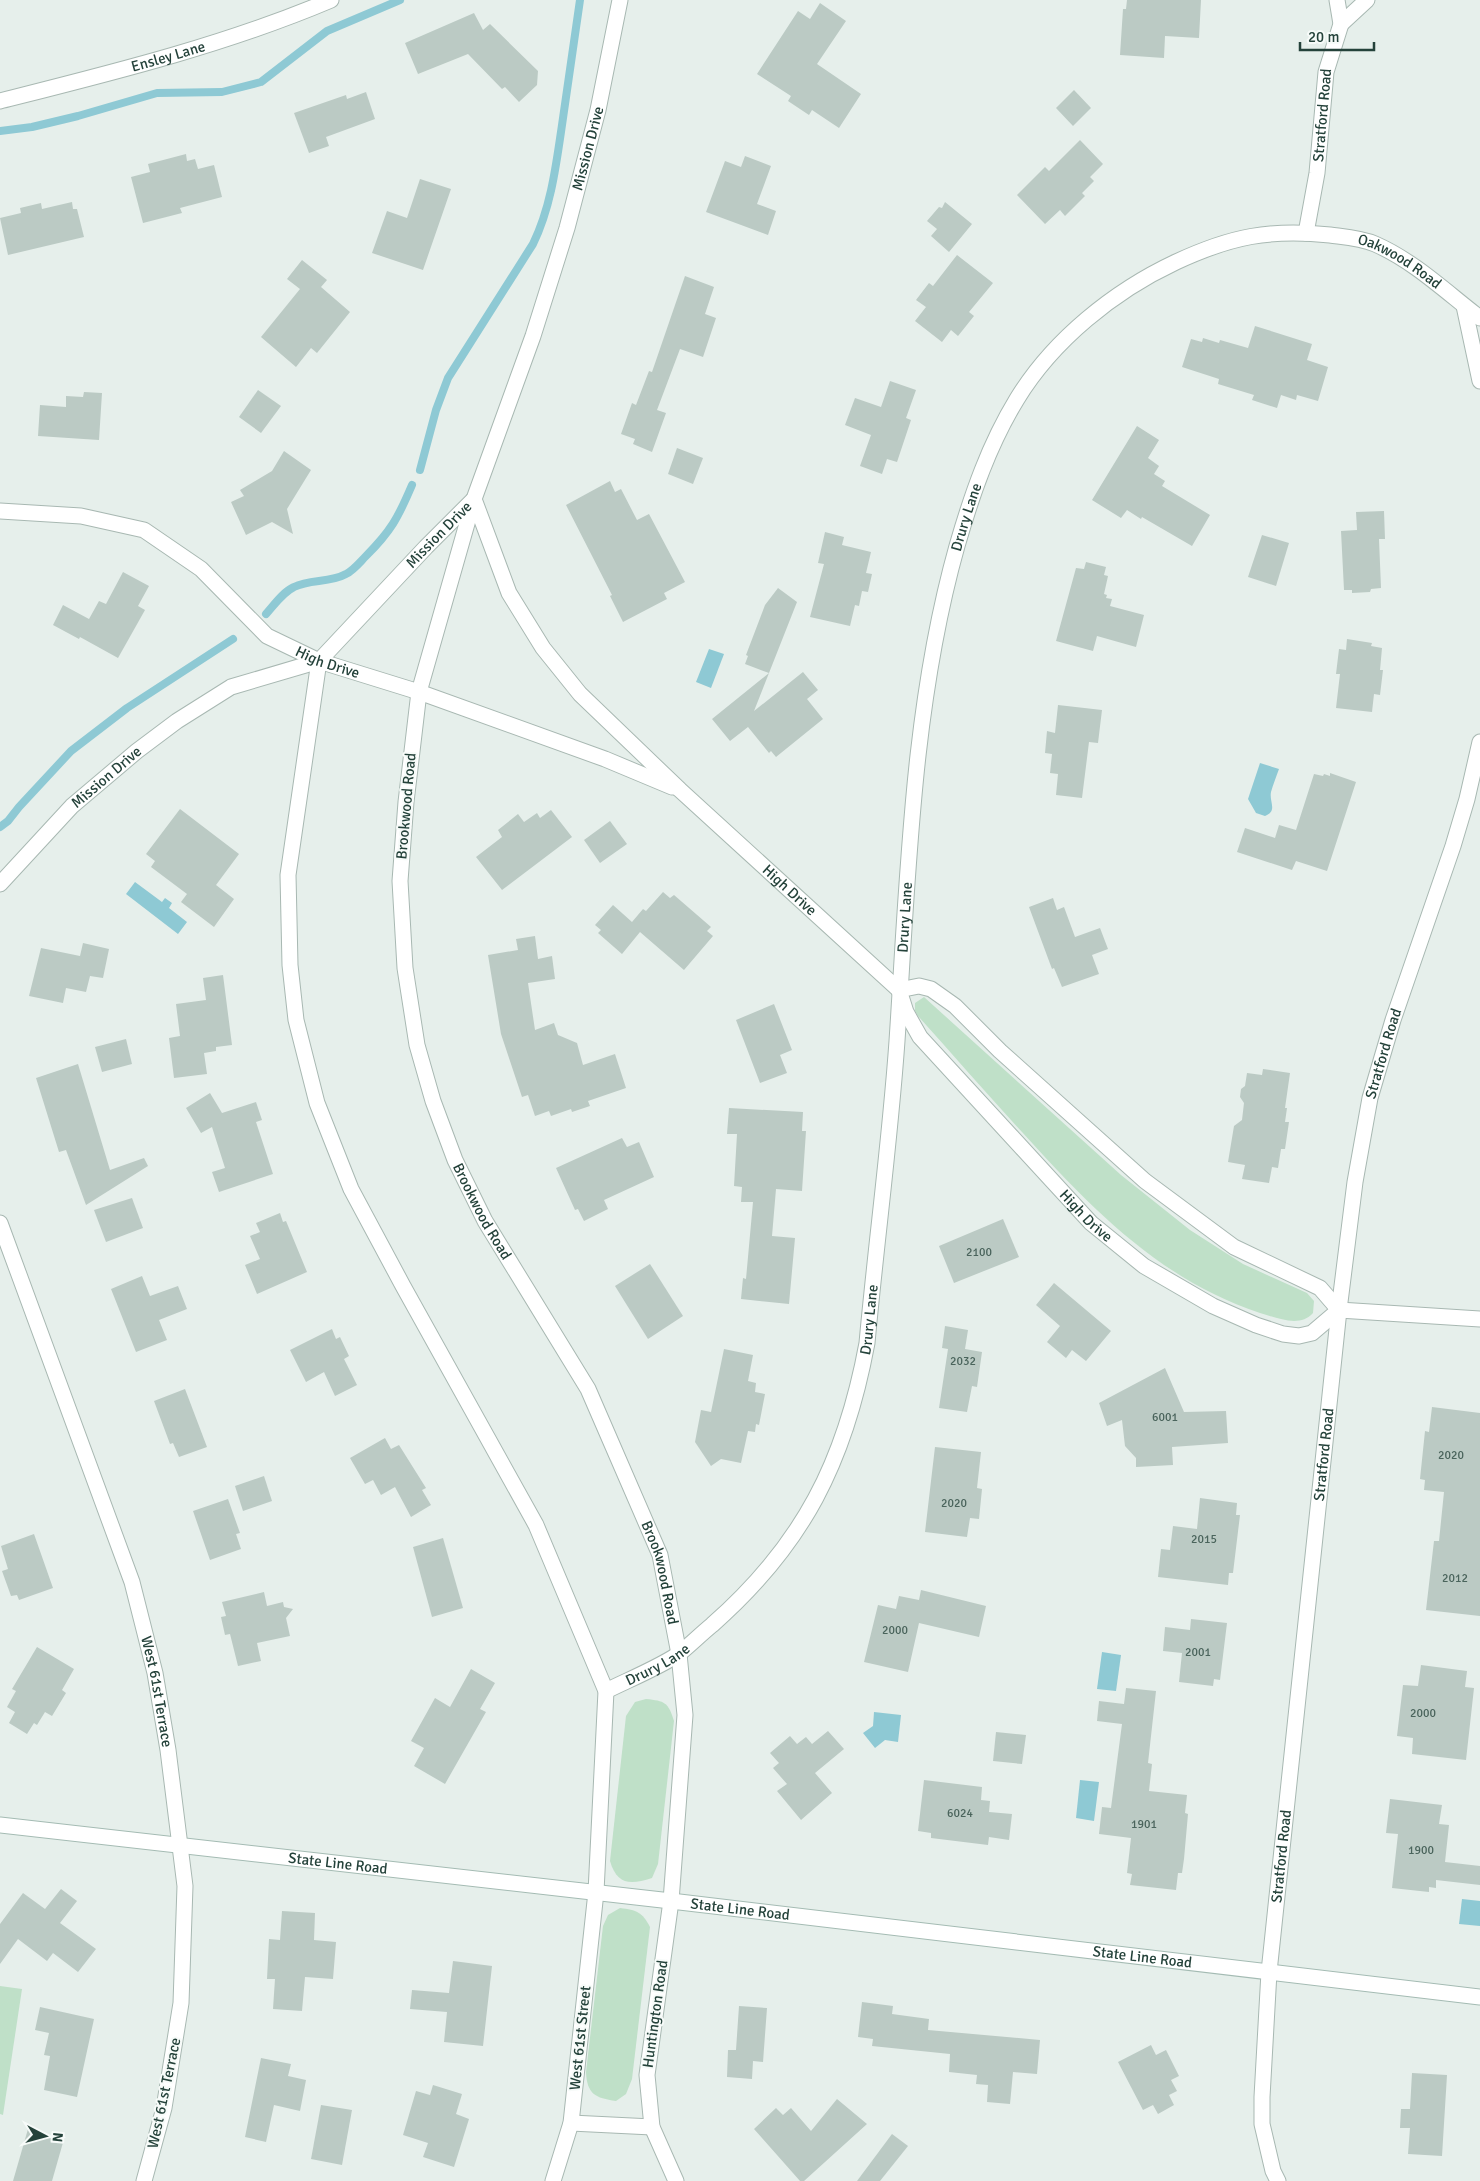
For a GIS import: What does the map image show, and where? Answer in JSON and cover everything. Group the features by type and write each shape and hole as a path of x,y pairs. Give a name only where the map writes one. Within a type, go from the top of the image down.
{"street":[{"name":"Ensley Lane","path":"0,101 91,78 217,41 331,0"},
{"name":"Mission Drive","path":"0,884 72,806 136,751 177,721 231,687 319,661 474,499 533,336 567,228 598,110 620,0"},
{"name":"Stratford Road","path":"1306,233 1316,173 1326,72 1341,24 1337,0"},
{"path":"1341,24 1367,0"},
{"name":"Oakwood Road","path":"1306,233 1350,237 1372,243 1405,260 1480,318"},
{"name":"Drury Lane","path":"606,1691 679,1654 738,1602 764,1576 794,1535 821,1488 850,1418 859,1387 867,1343 897,1043 899,990 915,788 930,660 948,579 967,512 991,444 1019,395 1055,349 1104,305 1156,271 1225,242 1258,234 1306,233"},
{"path":"1464,306 1480,381"},
{"name":"Brookwood Road","path":"474,499 419,692 406,802 400,881 405,968 417,1045 433,1100 455,1160 485,1221 588,1389 660,1555 679,1654 685,1715 671,1901"},
{"name":"High Drive","path":"474,499 509,593 543,648 580,694 680,790 899,990 906,1012 920,1037 1091,1223 1144,1266 1213,1306 1256,1325 1283,1334 1299,1336 1312,1333 1339,1310"},
{"name":"High Drive","path":"0,511 81,516 144,530 201,569 267,636 319,661 419,692 605,759 680,790"},
{"path":"319,661 288,875 290,965 296,1020 317,1103 351,1189 402,1286 536,1524 606,1691 596,1892"},
{"name":"Stratford Road","path":"1278,2181 1273,2171 1262,2124 1269,1972 1339,1310 1355,1182 1370,1098 1393,1020 1456,838 1480,742"},
{"path":"899,990 920,986 931,989 954,1006 1000,1051 1145,1181 1234,1247 1320,1288 1339,1310 1480,1319"},
{"name":"West 61st Terrace","path":"0,1224 132,1582 155,1673 168,1750 185,1886 181,2003 164,2108 144,2181"},
{"name":"State Line Road","path":"0,1825 596,1892 1480,1997"},
{"name":"West 61st Street","path":"553,2181 571,2123 596,1892"},
{"name":"Huntington Road","path":"671,1901 647,2075 652,2127 676,2181"},
{"path":"571,2123 652,2127"}],"green space":[{"path":"924,997 1121,1175 1190,1230 1243,1264 1307,1293 1314,1301 1313,1313 1308,1318 1302,1320 1281,1319 1224,1299 1190,1281 1129,1239 1074,1188 918,1016 915,1011 915,1003"},
{"path":"646,1699 662,1702 668,1706 674,1721 658,1864 652,1878 631,1882 625,1881 616,1875 610,1861 626,1716 635,1702"},
{"path":"620,1908 638,1913 650,1927 632,2079 626,2094 616,2101 594,2094 588,2085 586,2072 603,1926 608,1915"},
{"path":"0,1986 22,1989 3,2115 0,2114"}],"water":[{"path":"709,649 724,654 711,688 696,682"},
{"path":"1260,763 1279,769 1271,792 1272,809 1265,816 1256,813 1248,799"},
{"path":"135,882 162,902 165,898 172,903 169,908 187,922 178,934 126,894"},
{"path":"1102,1652 1121,1655 1116,1691 1097,1689"},
{"path":"874,1712 901,1715 898,1742 885,1740 875,1748 863,1733 873,1726"},
{"path":"1080,1780 1099,1782 1094,1821 1076,1818"},
{"path":"1462,1899 1480,1901 1480,1926 1459,1924"}],"building":[{"path":"1127,0 1201,0 1199,38 1165,36 1164,58 1120,55 1123,9 1126,9"},
{"path":"820,3 846,21 817,64 861,94 839,128 812,110 809,115 788,101 791,96 757,74 798,11 810,19"},
{"path":"474,13 483,30 490,24 538,71 537,85 519,102 505,87 502,89 468,54 418,74 405,43"},
{"path":"1074,90 1091,108 1073,126 1056,108"},
{"path":"366,92 375,119 326,137 329,146 309,153 294,113 346,95 347,99"},
{"path":"1080,140 1103,164 1090,177 1094,181 1082,193 1085,196 1065,216 1060,210 1045,224 1017,195 1045,167 1049,171"},
{"path":"186,154 187,161 195,159 198,169 214,165 222,197 180,208 182,213 143,223 131,177 150,172 148,164"},
{"path":"745,156 771,166 757,204 776,211 768,235 706,212 725,161 741,167"},
{"path":"420,179 451,189 423,270 372,253 387,211 407,218"},
{"path":"72,202 73,209 77,209 84,237 8,255 0,218 21,213 20,208 41,203 42,209"},
{"path":"945,202 972,224 949,252 931,236 937,229 927,221 939,207 942,208"},
{"path":"957,255 993,283 969,312 974,316 958,336 951,330 942,342 915,321 926,307 916,300 929,283 933,286"},
{"path":"302,260 327,280 321,287 350,312 317,353 311,348 296,367 261,337 300,289 287,279"},
{"path":"685,276 714,287 705,314 716,318 703,357 680,349 657,410 666,413 652,452 633,444 635,439 621,434 632,403 636,405 649,371 652,372"},
{"path":"1255,326 1312,344 1307,360 1328,367 1318,401 1297,395 1296,400 1281,395 1277,408 1252,400 1254,395 1218,384 1219,379 1182,367 1191,339 1202,342 1203,338 1219,343 1220,340 1248,348"},
{"path":"890,381 916,390 906,418 911,420 897,462 887,459 882,474 860,466 871,435 845,425 855,398 881,407"},
{"path":"258,390 281,406 261,433 239,417"},
{"path":"84,392 102,393 99,440 38,436 40,405 66,407 66,396 83,397"},
{"path":"1137,426 1159,440 1148,458 1159,466 1154,474 1165,481 1162,486 1210,515 1192,546 1127,510 1121,518 1092,500"},
{"path":"677,448 703,458 693,484 668,474"},
{"path":"284,451 311,470 287,509 293,534 272,522 246,535 231,502 244,496 240,490 272,471"},
{"path":"610,481 615,492 621,489 637,520 649,514 685,582 664,593 667,599 623,622 610,596 612,595 566,505"},
{"path":"1384,511 1385,539 1379,539 1381,588 1371,589 1370,592 1352,593 1352,590 1344,590 1341,531 1357,530 1356,512"},
{"path":"825,532 844,537 842,545 871,552 866,573 872,574 868,592 862,591 859,606 855,605 850,626 810,617 824,564 818,563"},
{"path":"1262,535 1289,543 1276,586 1248,577"},
{"path":"1086,562 1106,567 1104,575 1108,576 1104,594 1107,595 1106,598 1112,599 1110,606 1144,615 1136,647 1097,636 1093,651 1056,641 1076,568 1084,569"},
{"path":"123,572 149,586 138,606 145,610 118,658 80,637 79,639 53,625 63,605 89,619 99,601 106,604"},
{"path":"778,588 797,602 769,673 745,664 748,656 746,655 765,605"},
{"path":"1347,639 1372,643 1371,646 1382,648 1380,670 1383,670 1380,695 1374,694 1372,712 1336,708 1340,674 1336,674 1339,649 1346,650"},
{"path":"803,672 818,690 807,699 823,719 776,757 771,751 769,753 748,727 730,741 712,719 769,673 754,711"},
{"path":"1058,705 1102,710 1098,743 1089,742 1082,798 1056,795 1058,774 1050,773 1052,754 1045,753 1047,731 1055,733"},
{"path":"1330,773 1356,782 1327,871 1296,861 1292,870 1237,852 1245,828 1275,838 1279,825 1296,830 1314,774 1330,776"},
{"path":"180,809 239,854 216,885 234,899 214,927 181,902 187,894 151,867 155,861 146,854"},
{"path":"551,810 572,837 502,890 476,857 502,837 498,830 518,814 524,822 537,813 540,818"},
{"path":"610,821 627,844 600,863 584,840"},
{"path":"663,892 670,898 674,895 711,927 707,931 713,936 684,970 640,932 622,954 598,933 601,930 595,925 613,905 632,922 643,909 646,911"},
{"path":"1053,898 1057,910 1064,907 1075,937 1100,928 1108,949 1092,955 1099,974 1062,987 1054,968 1052,969 1029,907"},
{"path":"535,936 538,959 552,956 555,979 528,983 535,1030 554,1023 558,1035 577,1043 583,1065 615,1054 626,1088 588,1101 590,1106 572,1112 571,1109 551,1116 549,1111 535,1116 528,1095 522,1097 501,1034 488,955 518,950 516,939"},
{"path":"83,943 109,949 103,978 90,976 86,992 66,988 63,1003 29,996 41,948 80,956"},
{"path":"223,975 232,1045 216,1047 216,1051 204,1053 207,1074 174,1078 169,1038 180,1036 176,1004 206,1000 203,978"},
{"path":"774,1004 792,1050 780,1055 787,1073 760,1083 736,1020"},
{"path":"126,1039 132,1064 102,1072 95,1047"},
{"path":"78,1064 110,1170 144,1158 148,1166 86,1205 66,1150 59,1152 36,1078"},
{"path":"1263,1069 1290,1073 1285,1108 1287,1108 1285,1122 1289,1122 1285,1149 1281,1149 1278,1168 1272,1167 1269,1183 1242,1179 1245,1165 1228,1162 1234,1126 1242,1120 1244,1103 1240,1097 1241,1089 1245,1086 1247,1073 1262,1075"},
{"path":"210,1093 222,1113 256,1102 262,1120 256,1122 273,1174 219,1192 212,1172 225,1168 212,1127 201,1133 186,1108"},
{"path":"729,1108 803,1112 802,1131 806,1131 802,1191 776,1189 772,1236 795,1238 789,1304 741,1299 743,1278 746,1279 753,1202 741,1202 742,1187 734,1186 737,1134 727,1134"},
{"path":"622,1138 627,1147 639,1142 654,1177 604,1200 608,1209 584,1221 578,1209 575,1210 556,1168"},
{"path":"132,1198 143,1228 106,1242 94,1210"},
{"path":"280,1213 283,1222 286,1221 307,1272 257,1294 245,1265 260,1259 250,1236 260,1232 256,1223"},
{"path":"1003,1219 1019,1257 954,1283 939,1246"},
{"path":"650,1264 683,1316 648,1339 615,1286"},
{"path":"142,1276 150,1296 178,1286 187,1309 159,1320 167,1340 136,1352 111,1289"},
{"path":"1054,1283 1111,1331 1086,1361 1072,1350 1066,1358 1047,1342 1060,1326 1036,1305"},
{"path":"945,1326 968,1330 965,1349 982,1352 977,1387 972,1386 967,1412 939,1408 948,1349 942,1348"},
{"path":"332,1329 336,1339 340,1337 349,1356 344,1359 357,1385 335,1396 324,1372 306,1382 290,1350"},
{"path":"724,1349 753,1355 748,1381 756,1383 755,1392 765,1394 759,1425 756,1424 755,1432 748,1431 741,1463 721,1459 711,1466 695,1442 701,1410 711,1412"},
{"path":"1165,1368 1184,1412 1226,1411 1228,1443 1172,1447 1173,1465 1136,1467 1136,1458 1125,1446 1122,1420 1107,1426 1099,1403"},
{"path":"185,1389 207,1447 179,1457 173,1443 170,1444 154,1401"},
{"path":"1432,1407 1480,1413 1480,1616 1426,1610 1434,1541 1439,1541 1444,1492 1424,1490 1425,1480 1420,1479 1425,1431 1429,1432"},
{"path":"385,1438 391,1449 399,1445 426,1488 422,1490 431,1505 411,1517 395,1487 381,1495 373,1480 365,1484 350,1458"},
{"path":"935,1447 981,1452 977,1488 982,1489 979,1519 970,1518 967,1537 925,1532"},
{"path":"264,1476 272,1501 243,1511 235,1486"},
{"path":"1200,1498 1237,1503 1236,1515 1240,1515 1233,1573 1229,1573 1228,1585 1158,1577 1161,1549 1170,1550 1173,1526 1197,1529"},
{"path":"228,1499 240,1533 236,1534 241,1549 210,1560 193,1511"},
{"path":"34,1534 53,1588 19,1600 17,1595 11,1596 2,1571 8,1569 1,1546"},
{"path":"443,1538 463,1608 432,1617 413,1547"},
{"path":"921,1590 986,1606 979,1637 919,1623 908,1672 864,1662 878,1605 896,1609 899,1596 919,1600"},
{"path":"264,1592 267,1606 283,1602 284,1607 293,1609 286,1618 290,1636 257,1643 261,1661 238,1666 230,1634 225,1635 221,1617 226,1616 222,1602"},
{"path":"1191,1619 1227,1623 1220,1680 1214,1679 1213,1686 1179,1682 1182,1653 1163,1651 1165,1627 1190,1630"},
{"path":"37,1647 74,1669 62,1690 66,1693 52,1716 45,1712 37,1725 34,1723 27,1734 9,1723 15,1712 7,1707 16,1691 12,1689"},
{"path":"1421,1665 1467,1671 1465,1687 1474,1688 1466,1760 1412,1754 1413,1738 1397,1736 1403,1685 1418,1686"},
{"path":"471,1669 495,1683 480,1709 486,1712 445,1784 414,1766 424,1748 411,1741 435,1698 450,1707"},
{"path":"1126,1688 1156,1691 1148,1763 1152,1764 1149,1791 1187,1795 1185,1813 1188,1814 1184,1859 1182,1873 1178,1873 1176,1890 1130,1885 1132,1874 1127,1873 1131,1838 1099,1834 1102,1807 1111,1808 1122,1724 1097,1721 1099,1701 1124,1704"},
{"path":"828,1731 844,1749 815,1773 832,1793 801,1820 777,1791 787,1784 773,1768 779,1763 770,1753 790,1736 797,1744 806,1737 812,1744"},
{"path":"996,1732 1026,1735 1022,1764 993,1761"},
{"path":"924,1780 982,1787 981,1800 990,1801 989,1812 1012,1814 1009,1840 989,1837 988,1845 931,1838 931,1833 918,1831"},
{"path":"1390,1799 1442,1805 1439,1824 1449,1825 1445,1862 1480,1866 1480,1885 1436,1880 1436,1888 1429,1887 1429,1892 1392,1888 1398,1834 1386,1833"},
{"path":"61,1889 77,1901 60,1923 96,1949 78,1972 53,1953 47,1961 18,1939 0,1964 0,1924 23,1893 45,1909"},
{"path":"282,1911 315,1913 314,1940 336,1942 333,1979 305,1977 302,2011 273,2009 275,1979 267,1979 269,1939 280,1940"},
{"path":"453,1961 492,1966 483,2046 444,2042 447,2012 410,2009 412,1990 449,1993"},
{"path":"862,2002 893,2006 892,2014 929,2019 928,2030 1040,2040 1037,2074 1013,2072 1010,2104 987,2102 988,2085 976,2084 977,2075 949,2072 950,2054 872,2046 873,2039 858,2037"},
{"path":"739,2006 767,2008 763,2062 753,2061 752,2079 727,2077 728,2050 736,2050"},
{"path":"40,2007 94,2019 77,2097 44,2090 50,2056 44,2055 49,2033 35,2030"},
{"path":"1151,2045 1156,2055 1166,2050 1179,2076 1171,2080 1177,2091 1169,2095 1174,2105 1158,2114 1153,2105 1143,2110 1118,2062"},
{"path":"261,2058 291,2064 288,2076 306,2080 300,2111 274,2105 266,2142 245,2137"},
{"path":"1412,2073 1447,2075 1442,2156 1408,2154 1410,2128 1400,2128 1401,2109 1410,2109"},
{"path":"433,2085 462,2094 456,2114 469,2119 454,2167 423,2157 428,2143 403,2135 416,2091 430,2095"},
{"path":"837,2099 867,2124 804,2181 800,2181 754,2129 776,2108 783,2115 791,2108 811,2131"},
{"path":"321,2105 352,2110 342,2165 311,2159"},
{"path":"28,2129 64,2139 52,2181 13,2181"},
{"path":"892,2134 908,2146 880,2181 857,2181"}],"waterway":[{"path":"0,131 32,127 78,116 157,93 222,92 261,82 327,31 400,0"},
{"path":"420,470 436,410 448,378 533,244 544,216 552,186 580,0"},
{"path":"266,614 282,595 290,589 307,583 340,577 354,568 388,531 412,485"},
{"path":"0,827 8,821 71,751 127,708 233,639"}]}
